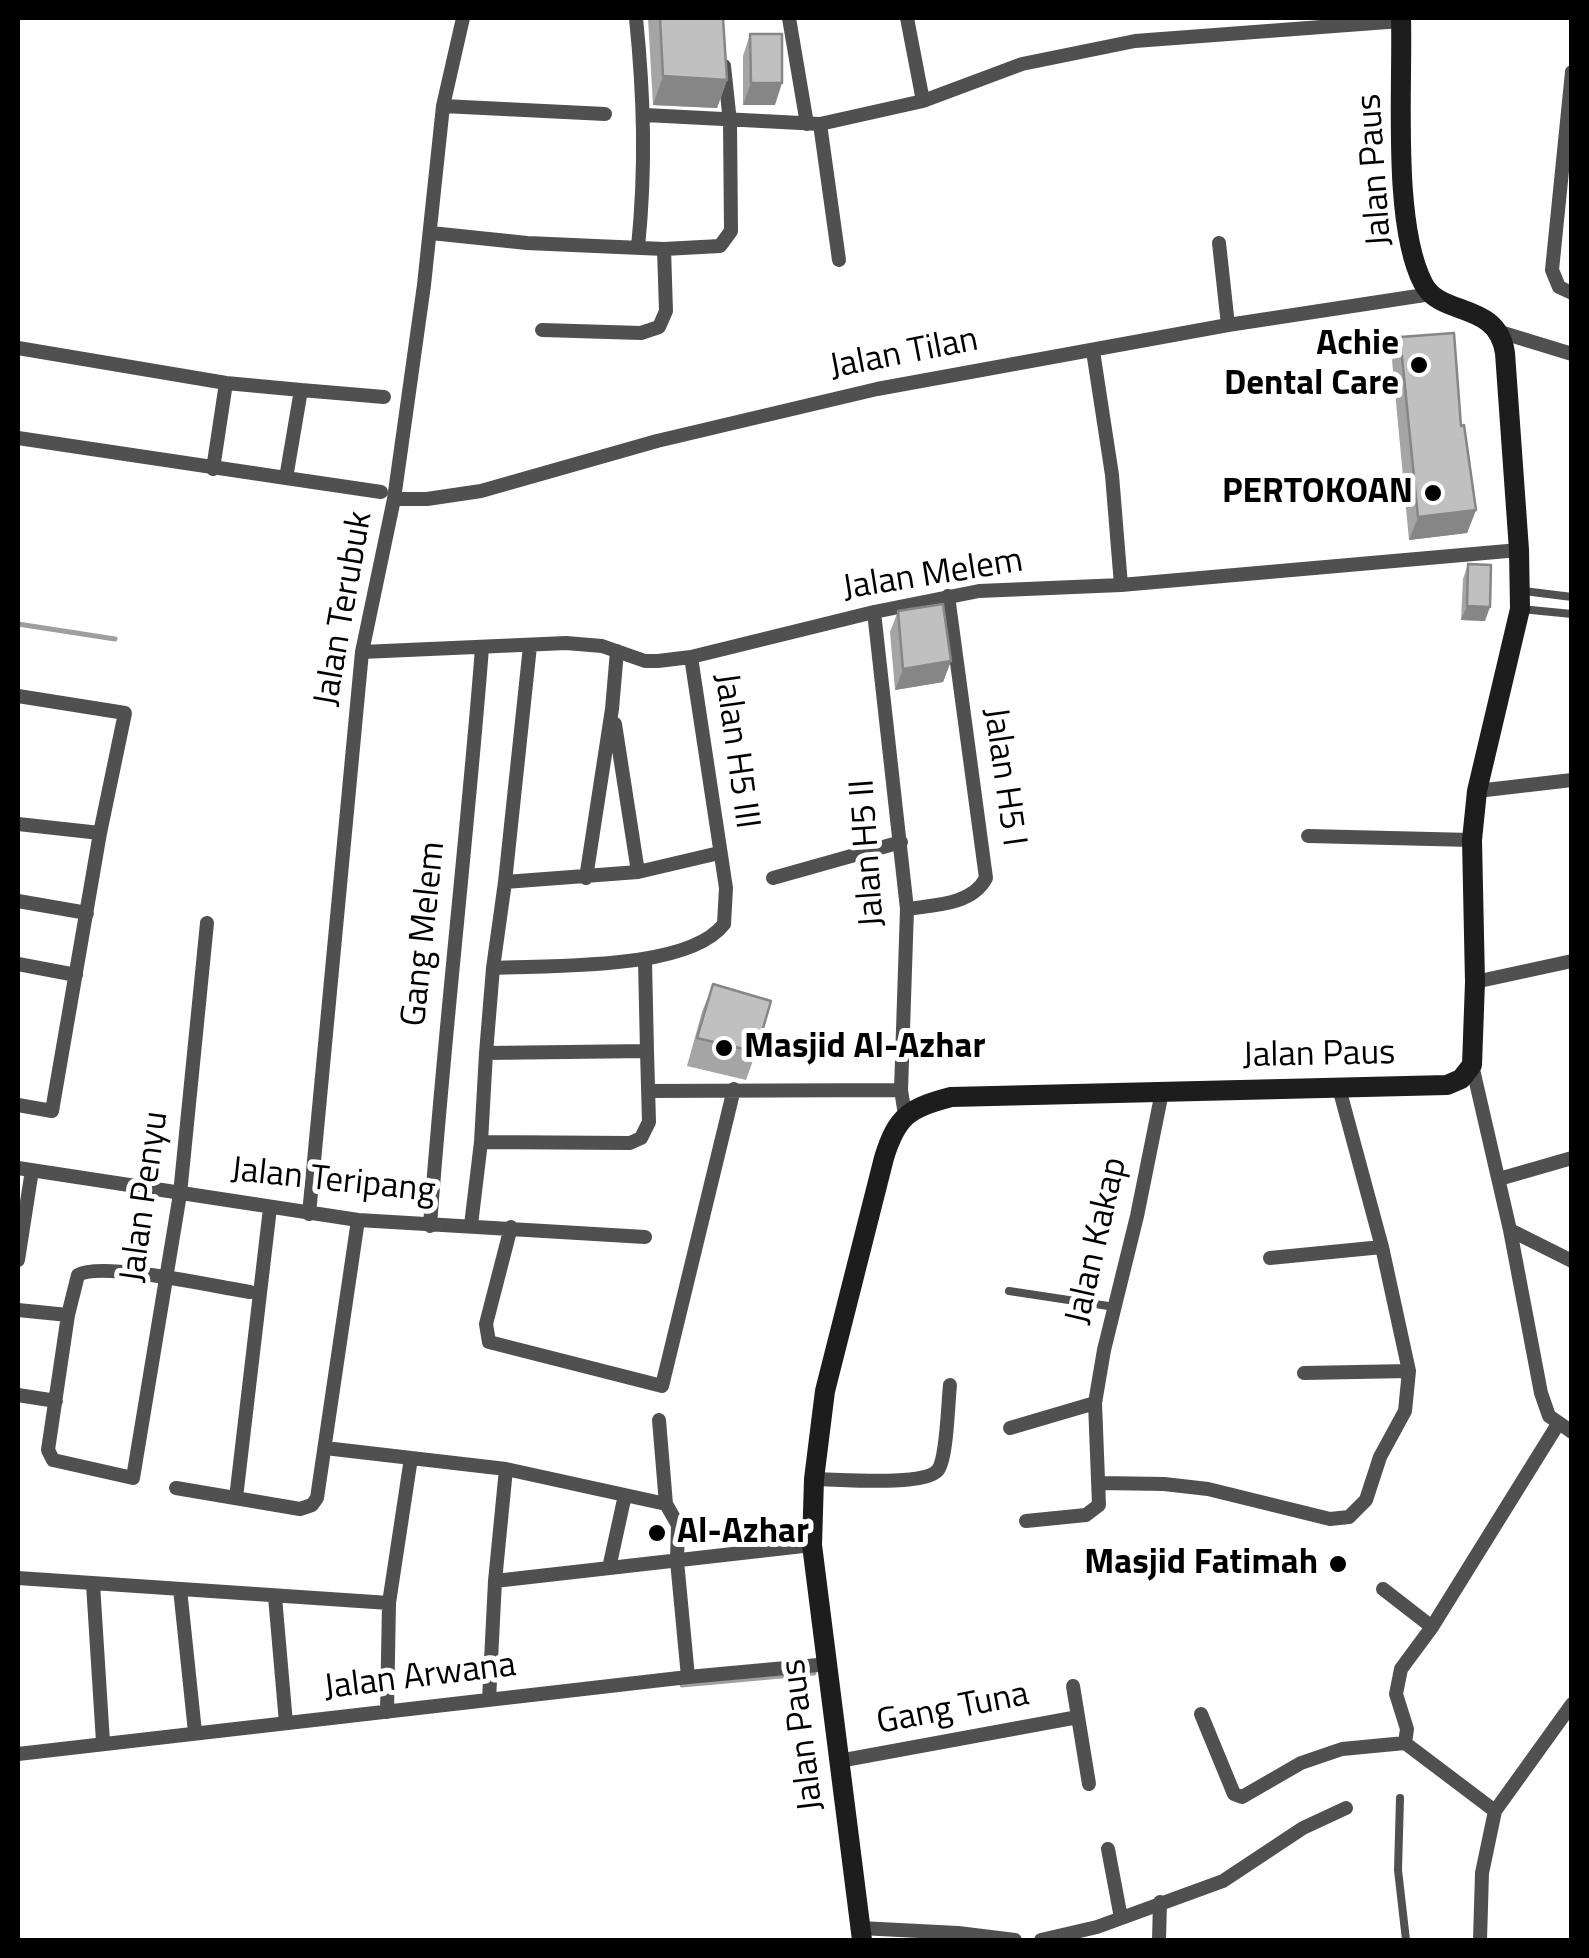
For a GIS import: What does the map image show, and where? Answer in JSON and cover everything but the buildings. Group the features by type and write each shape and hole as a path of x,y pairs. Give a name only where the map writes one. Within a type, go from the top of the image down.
{"main road":[{"name":"Jalan Paus","path":"1401,20 1404,186 1415,262 1431,294"},
{"path":"1431,294 1480,316 1500,332 1505,353 1519,550 1520,600 1477,791 1472,840 1476,982 1472,1065"},
{"name":"Jalan Paus","path":"861,1934 812,1545 814,1479 825,1391 890,1136 905,1115 951,1097 1447,1085 1462,1079 1472,1065"}],"street":[{"name":"Jalan Terubuk","path":"310,1214 362,652 430,234 443,106 463,18"},
{"path":"636,18 646,115 638,248"},
{"path":"788,18 839,260"},
{"path":"908,18 923,101"},
{"path":"646,115 813,124 923,101 1022,64 1135,42 1401,20"},
{"path":"430,234 664,249 712,248 728,239 730,122 723,52"},
{"path":"1572,72 1552,270 1559,287 1572,292"},
{"path":"443,106 605,114"},
{"path":"1219,243 1228,325"},
{"path":"542,330 640,333 658,327 666,312 664,249"},
{"name":"Jalan Tilan","path":"18,438 427,500 481,491 657,441 878,389 1228,325 1431,294"},
{"path":"1500,332 1572,354"},
{"path":"18,348 226,384 384,397"},
{"path":"1093,351 1112,475 1121,586"},
{"path":"213,469 226,384"},
{"path":"286,478 300,390"},
{"name":"Jalan Melem","path":"362,652 584,644 645,661 691,657 874,612 1004,588 1121,586 1519,550"},
{"name":"Jalan H5 I","path":"907,909 967,896 976,892 986,878 948,596"},
{"name":"Jalan H5 II","path":"874,612 907,909 902,1090 905,1115"},
{"path":"471,1225 493,968 530,646"},
{"name":"Gang Melem","path":"430,1226 443,1046 482,648"},
{"path":"586,878 617,651"},
{"name":"Jalan H5 III","path":"646,961 702,942 724,924 726,888 691,657"},
{"path":"18,696 125,712 52,1111 18,1105"},
{"path":"612,709 638,872"},
{"path":"1477,791 1572,780"},
{"path":"18,824 100,833"},
{"path":"1308,836 1472,840"},
{"path":"774,878 901,842"},
{"path":"505,882 638,872 719,853"},
{"path":"18,901 86,912"},
{"name":"Jalan Penyu","path":"56,1401 48,1450 52,1460 133,1478 180,1194 208,923"},
{"path":"481,1142 630,1143 648,1127 646,961 493,968"},
{"path":"1476,982 1572,961"},
{"path":"18,964 76,974"},
{"path":"486,1054 647,1052"},
{"path":"1405,1743 1407,1729 1397,1702 1397,1680 1565,1428 1550,1416 1541,1392 1510,1230 1472,1065"},
{"path":"1026,1522 1094,1512 1100,1505 1100,1483 1208,1489 1330,1519 1350,1517 1366,1500 1380,1456 1405,1411 1409,1371 1382,1246 1338,1088"},
{"path":"511,1227 486,1324 489,1342 662,1386 734,1089"},
{"path":"648,1091 902,1090"},
{"name":"Jalan Kakap","path":"1100,1483 1096,1404 1162,1092"},
{"path":"1499,1179 1572,1158"},
{"path":"18,1260 24,1168"},
{"name":"Jalan Teripang","path":"24,1168 358,1220 644,1237"},
{"path":"236,1498 270,1208"},
{"path":"176,1488 300,1509 312,1505 318,1494 326,1448 358,1220"},
{"path":"1510,1230 1572,1261"},
{"path":"1270,1258 1382,1246"},
{"path":"18,1395 56,1401 76,1277 87,1270 250,1292"},
{"path":"18,1310 68,1315"},
{"path":"1304,1373 1409,1371"},
{"path":"814,1479 915,1480 934,1474 941,1462 950,1384"},
{"path":"1010,1428 1096,1404"},
{"path":"660,1420 666,1504 678,1525 677,1561 688,1676"},
{"path":"326,1448 506,1469 666,1504"},
{"path":"387,1712 389,1603 411,1458"},
{"path":"489,1700 506,1469"},
{"path":"609,1568 624,1495"},
{"path":"495,1581 812,1545"},
{"path":"18,1578 389,1603"},
{"path":"93,1584 103,1742"},
{"path":"180,1589 194,1732"},
{"path":"1383,1589 1432,1627"},
{"path":"275,1597 286,1723"},
{"name":"Jalan Arwana","path":"18,1754 688,1676 829,1664"},
{"path":"1073,1686 1089,1784"},
{"path":"1480,1940 1482,1874 1495,1811 1572,1704"},
{"path":"1202,1714 1234,1794 1242,1796 1301,1763 1342,1749 1405,1743 1495,1811"},
{"name":"Gang Tuna","path":"839,1761 1078,1717"},
{"path":"1042,1940 1104,1933 1121,1918 1223,1882 1303,1828 1346,1808"},
{"path":"1108,1849 1121,1918"},
{"path":"1159,1940 1160,1902"},
{"path":"861,1934 958,1932 1016,1940"}],"lane":[{"path":"1520,600 1572,597"},
{"path":"1520,600 1572,614"},
{"path":"1009,1291 1115,1307"},
{"path":"1400,1798 1398,1870 1406,1940"}],"waterway":[{"path":"18,624 115,639"},
{"path":"682,1685 814,1673"}],"place":[{"name":"Achie Dental Care","path":"1419,365"},
{"name":"PERTOKOAN","path":"1433,493"},
{"name":"Masjid Al-Azhar","path":"724,1048"},
{"name":"Al-Azhar","path":"657,1533"},
{"name":"Masjid Fatimah","path":"1338,1564"}]}
